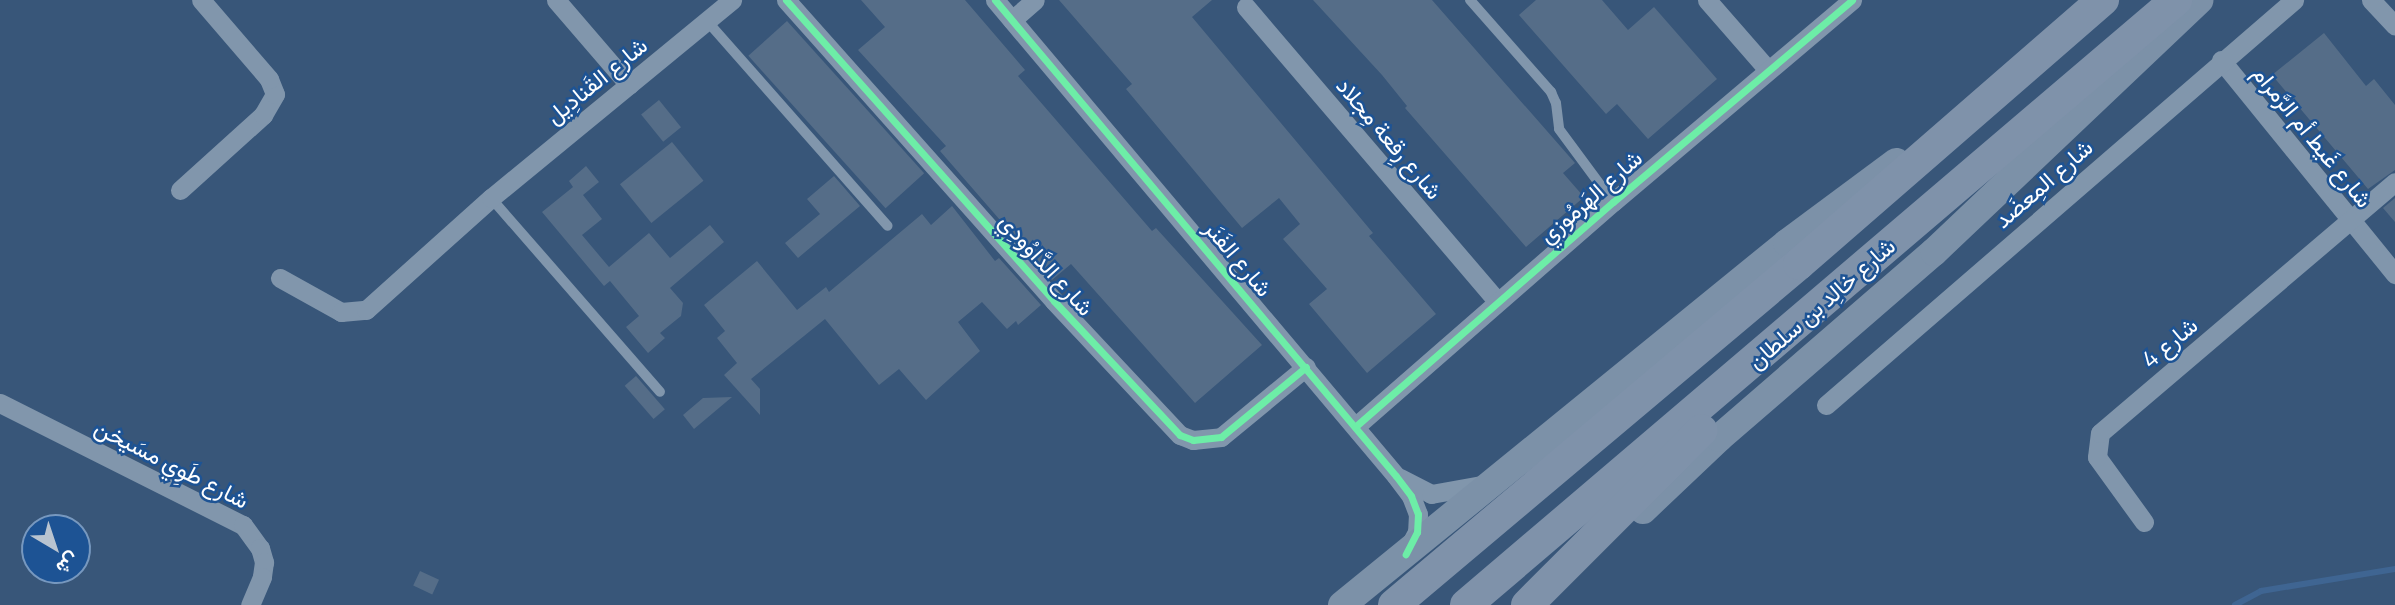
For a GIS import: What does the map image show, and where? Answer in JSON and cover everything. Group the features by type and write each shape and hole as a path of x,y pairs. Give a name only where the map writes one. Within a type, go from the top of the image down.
{"main road":[{"name":"شارع خالِد بن سلطان","path":"1394,605 1799,264 2103,0"},
{"name":"شارع خالِد بن سلطان","path":"1466,605 2176,0"},
{"path":"1537,605 1569,579 1719,438 1934,252 2200,0"},
{"path":"1342,605 1787,243 2017,74"},
{"path":"1527,605 1772,362 1932,219 2008,143"}],"street":[{"path":"180,190 263,115 275,94 269,79 201,0"},
{"path":"556,0 629,85"},
{"name":"شارع القَنادِيل","path":"280,278 341,313 366,310 491,198 732,0"},
{"name":"شارع الدَّاوُودِي","path":"786,0 1080,330 1180,435 1193,440 1221,438 1306,367"},
{"name":"شارع الفَنَر","path":"995,0 1356,426 1411,496 1418,514 1417,532 1406,554"},
{"path":"1012,20 1035,0"},
{"path":"1707,0 1768,70"},
{"name":"شارع الهَرمُوزي","path":"1356,426 1497,301 1852,0"},
{"name":"شارع المِعضَد","path":"1826,405 2221,60 2294,0"},
{"path":"2371,0 2395,26"},
{"name":"شارع رِقعة مِجلاد","path":"1246,7 1497,301"},
{"name":"شارع غَيط أم الرَّمرام","path":"2221,60 2349,221 2395,274"},
{"name":"شارع 4","path":"2144,522 2097,457 2100,433 2395,182"},
{"name":"شارع طَوِي مسَيخن","path":"0,403 243,525 257,542 264,562 262,577 250,605"},
{"name":"شارع الفَنَر","path":"1396,476 1431,494 1491,483"}],"lane":[{"path":"1470,0 1551,92 1556,103 1559,129 1613,202"},
{"path":"707,21 888,226"},
{"path":"491,198 660,392"}],"building":[{"path":"861,0 965,0 1025,70 1018,76 1152,231 1156,228 1262,345 1195,403 1071,264 1052,280 940,151 946,146 858,50 885,27"},
{"path":"1059,0 1212,0 1192,17 1373,233 1369,236 1436,314 1367,373 1309,304 1327,289 1283,239 1300,224 1279,198 1242,228 1126,89 1132,84"},
{"path":"1313,0 1432,0 1575,163 1563,173 1584,197 1526,247 1405,108 1407,106 1382,75"},
{"path":"1536,0 1602,0 1628,30 1654,7 1717,79 1648,139 1617,104 1606,114 1519,15"},
{"path":"787,21 924,173 886,208 748,56"},
{"path":"2324,33 2366,86 2374,79 2395,105 2395,170 2368,189 2272,75"},
{"path":"659,100 681,127 663,142 641,114"},
{"path":"672,142 703,181 651,223 620,184"},
{"path":"586,166 599,182 583,195 602,219 582,235 609,267 649,233 670,258 710,225 724,242 670,288 683,303 681,316 660,333 665,338 648,353 626,327 639,316 610,281 604,286 542,212 573,187 569,181"},
{"path":"834,176 860,206 798,258 785,243 820,214 807,199"},
{"path":"2395,198 2395,222 2383,208"},
{"path":"952,206 995,261 999,258 1041,305 1018,325 1016,321 1007,329 982,302 958,322 980,351 926,400 899,369 879,385 825,319 751,379 760,389 760,415 724,375 737,363 717,338 725,331 704,305 757,261 797,310 826,287 829,292 922,214 931,225"},
{"path":"636,376 665,409 654,419 625,386"},
{"path":"732,397 694,429 683,415 703,398"},
{"path":"420,571 439,580 432,594 413,586"}],"waterway":[{"path":"2235,605 2261,591 2395,569"}],"cycle path":[{"path":"786,0 1054,301 1180,435 1193,440 1221,437 1306,367"},
{"path":"995,0 1411,496 1418,514 1417,532 1406,554"},
{"path":"1356,426 1613,202 1852,0"}]}
